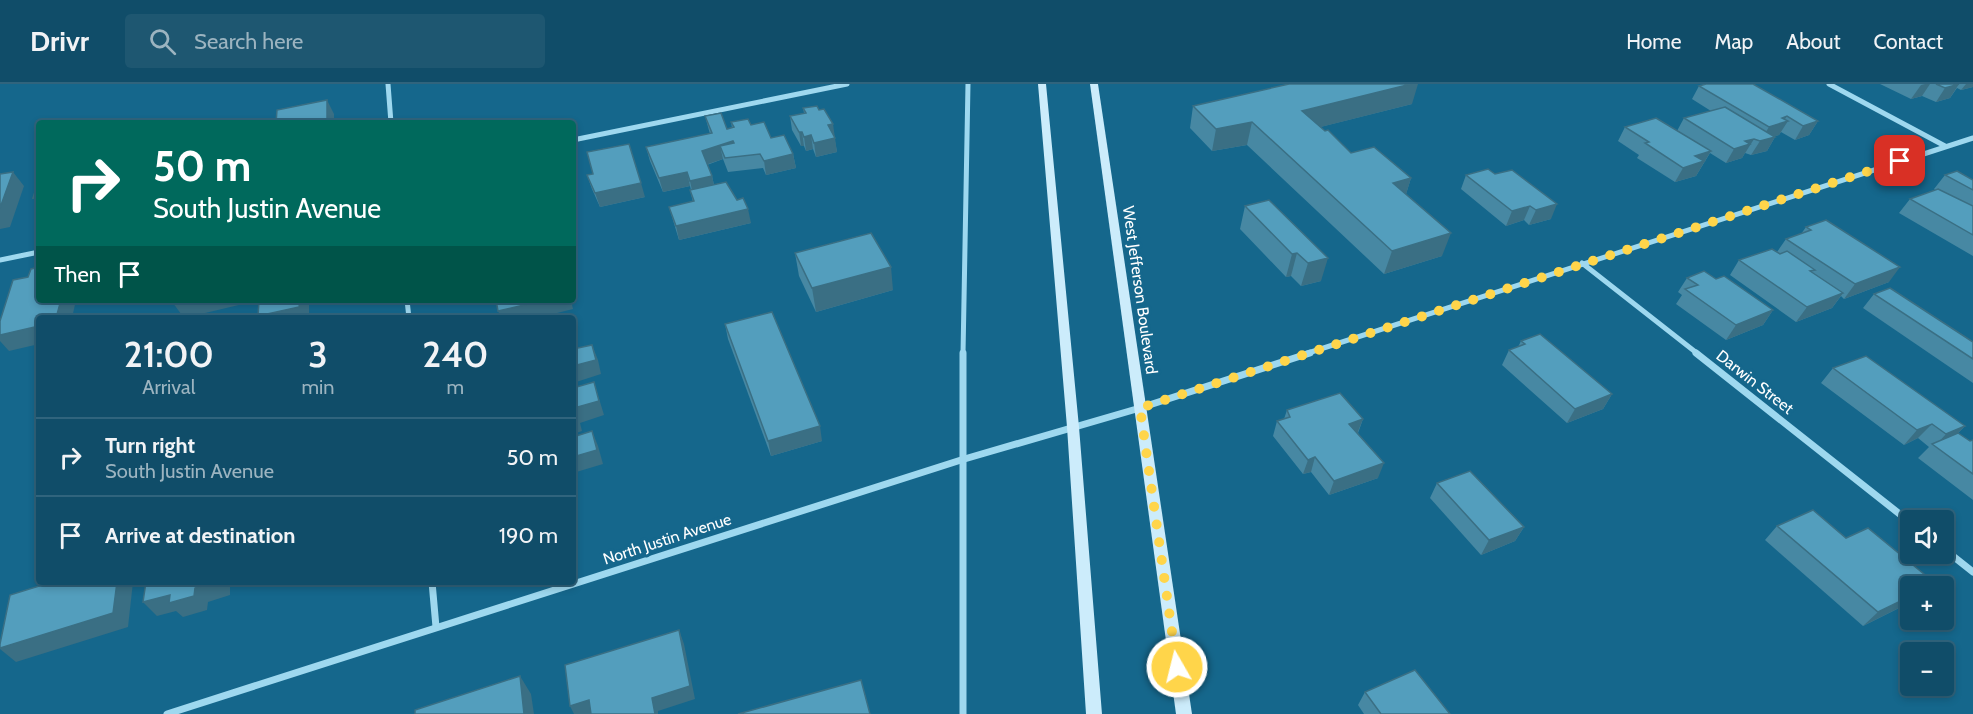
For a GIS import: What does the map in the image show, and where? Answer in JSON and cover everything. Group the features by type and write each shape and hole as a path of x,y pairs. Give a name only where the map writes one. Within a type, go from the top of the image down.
{"main road":[{"path":"1042,84 1073,427 1094,714"},
{"name":"West Jefferson Boulevard","path":"1094,84 1184,714"}],"street":[{"path":"388,84 391,120"},
{"path":"576,139 847,84"},
{"path":"963,714 961,460 968,84"},
{"path":"1829,84 1945,146"},
{"name":"North Justin Avenue","path":"576,582 961,460 1140,408 1973,138"},
{"path":"0,260 36,253"},
{"name":"Darwin Street","path":"1582,263 1900,514"},
{"path":"1954,557 1973,572"},
{"path":"432,585 436,627"},
{"name":"North Justin Avenue","path":"168,714 568,585"}],"building":[{"path":"1289,84 1411,84 1302,111 1325,131 1328,130 1351,153 1374,147 1411,178 1393,183 1451,233 1392,251 1252,122 1216,129 1193,106"},
{"path":"1753,84 1818,121 1803,126 1787,116 1782,118 1788,121 1769,127 1699,86"},
{"path":"1936,84 1959,84 1945,88"},
{"path":"327,100 327,120 276,120 277,110"},
{"path":"817,106 819,110 824,109 833,124 828,125 835,138 814,143 811,135 804,137 802,132 799,132 790,116 806,113 803,108"},
{"path":"1725,107 1775,137 1760,141 1754,139 1745,141 1750,144 1734,149 1684,118"},
{"path":"721,113 727,129 734,127 731,122 748,119 751,125 764,122 771,138 784,135 793,154 764,161 760,154 725,158 720,146 734,143 733,141 702,151 712,176 690,181 687,172 659,178 646,147 712,133 705,116"},
{"path":"1656,118 1711,151 1695,156 1704,161 1683,168 1625,127"},
{"path":"629,144 641,183 595,193 587,175 593,174 587,152"},
{"path":"1488,169 1495,174 1512,170 1557,204 1536,210 1530,206 1512,211 1466,175"},
{"path":"1957,171 1973,180 1973,190 1945,175"},
{"path":"13,172 0,208 0,174"},
{"path":"726,182 737,200 743,198 748,209 676,226 669,207 694,201 690,190"},
{"path":"1938,189 1973,206 1973,235 1910,199"},
{"path":"1269,200 1328,258 1308,263 1297,253 1292,254 1245,206"},
{"path":"1826,220 1900,267 1855,284 1786,239 1811,230 1806,227"},
{"path":"871,233 891,267 812,288 795,253"},
{"path":"1772,249 1780,254 1787,251 1815,270 1810,271 1843,293 1807,307 1739,260"},
{"path":"36,268 36,303 60,303 57,315 36,315 36,327 0,335 0,321 13,280 28,277 31,269"},
{"path":"1704,271 1716,279 1724,276 1773,310 1736,325 1685,289 1698,285 1687,278"},
{"path":"1890,288 1973,342 1973,359 1874,294"},
{"path":"259,303 300,303 299,307 258,315"},
{"path":"497,303 532,303 498,311"},
{"path":"772,312 820,426 768,441 725,324"},
{"path":"1540,334 1612,394 1575,409 1509,350 1525,344 1521,341"},
{"path":"592,345 596,360 576,365 576,348"},
{"path":"1866,356 1965,426 1946,434 1932,424 1917,430 1833,368"},
{"path":"594,382 599,401 576,407 576,387"},
{"path":"1340,393 1363,419 1349,424 1384,463 1334,481 1315,457 1308,460 1277,421 1290,417 1287,410"},
{"path":"592,431 597,450 576,456 576,436"},
{"path":"1958,433 1970,441 1973,440 1973,474 1932,444"},
{"path":"1470,471 1524,527 1489,540 1437,483"},
{"path":"1813,510 1846,538 1868,528 1900,554 1900,564 1912,564 1926,576 1900,576 1900,601 1878,612 1777,526"},
{"path":"42,585 117,585 113,613 0,648 10,595"},
{"path":"146,585 204,585 195,588 194,596 169,603 170,595 143,602"},
{"path":"679,630 690,686 652,698 655,714 591,714 589,700 570,706 565,665"},
{"path":"1415,670 1450,714 1381,714 1365,692"},
{"path":"520,676 524,714 415,714 415,710"},
{"path":"861,680 870,714 738,714"}],"route":[{"path":"1177,667 1140,408 1900,161"}]}
